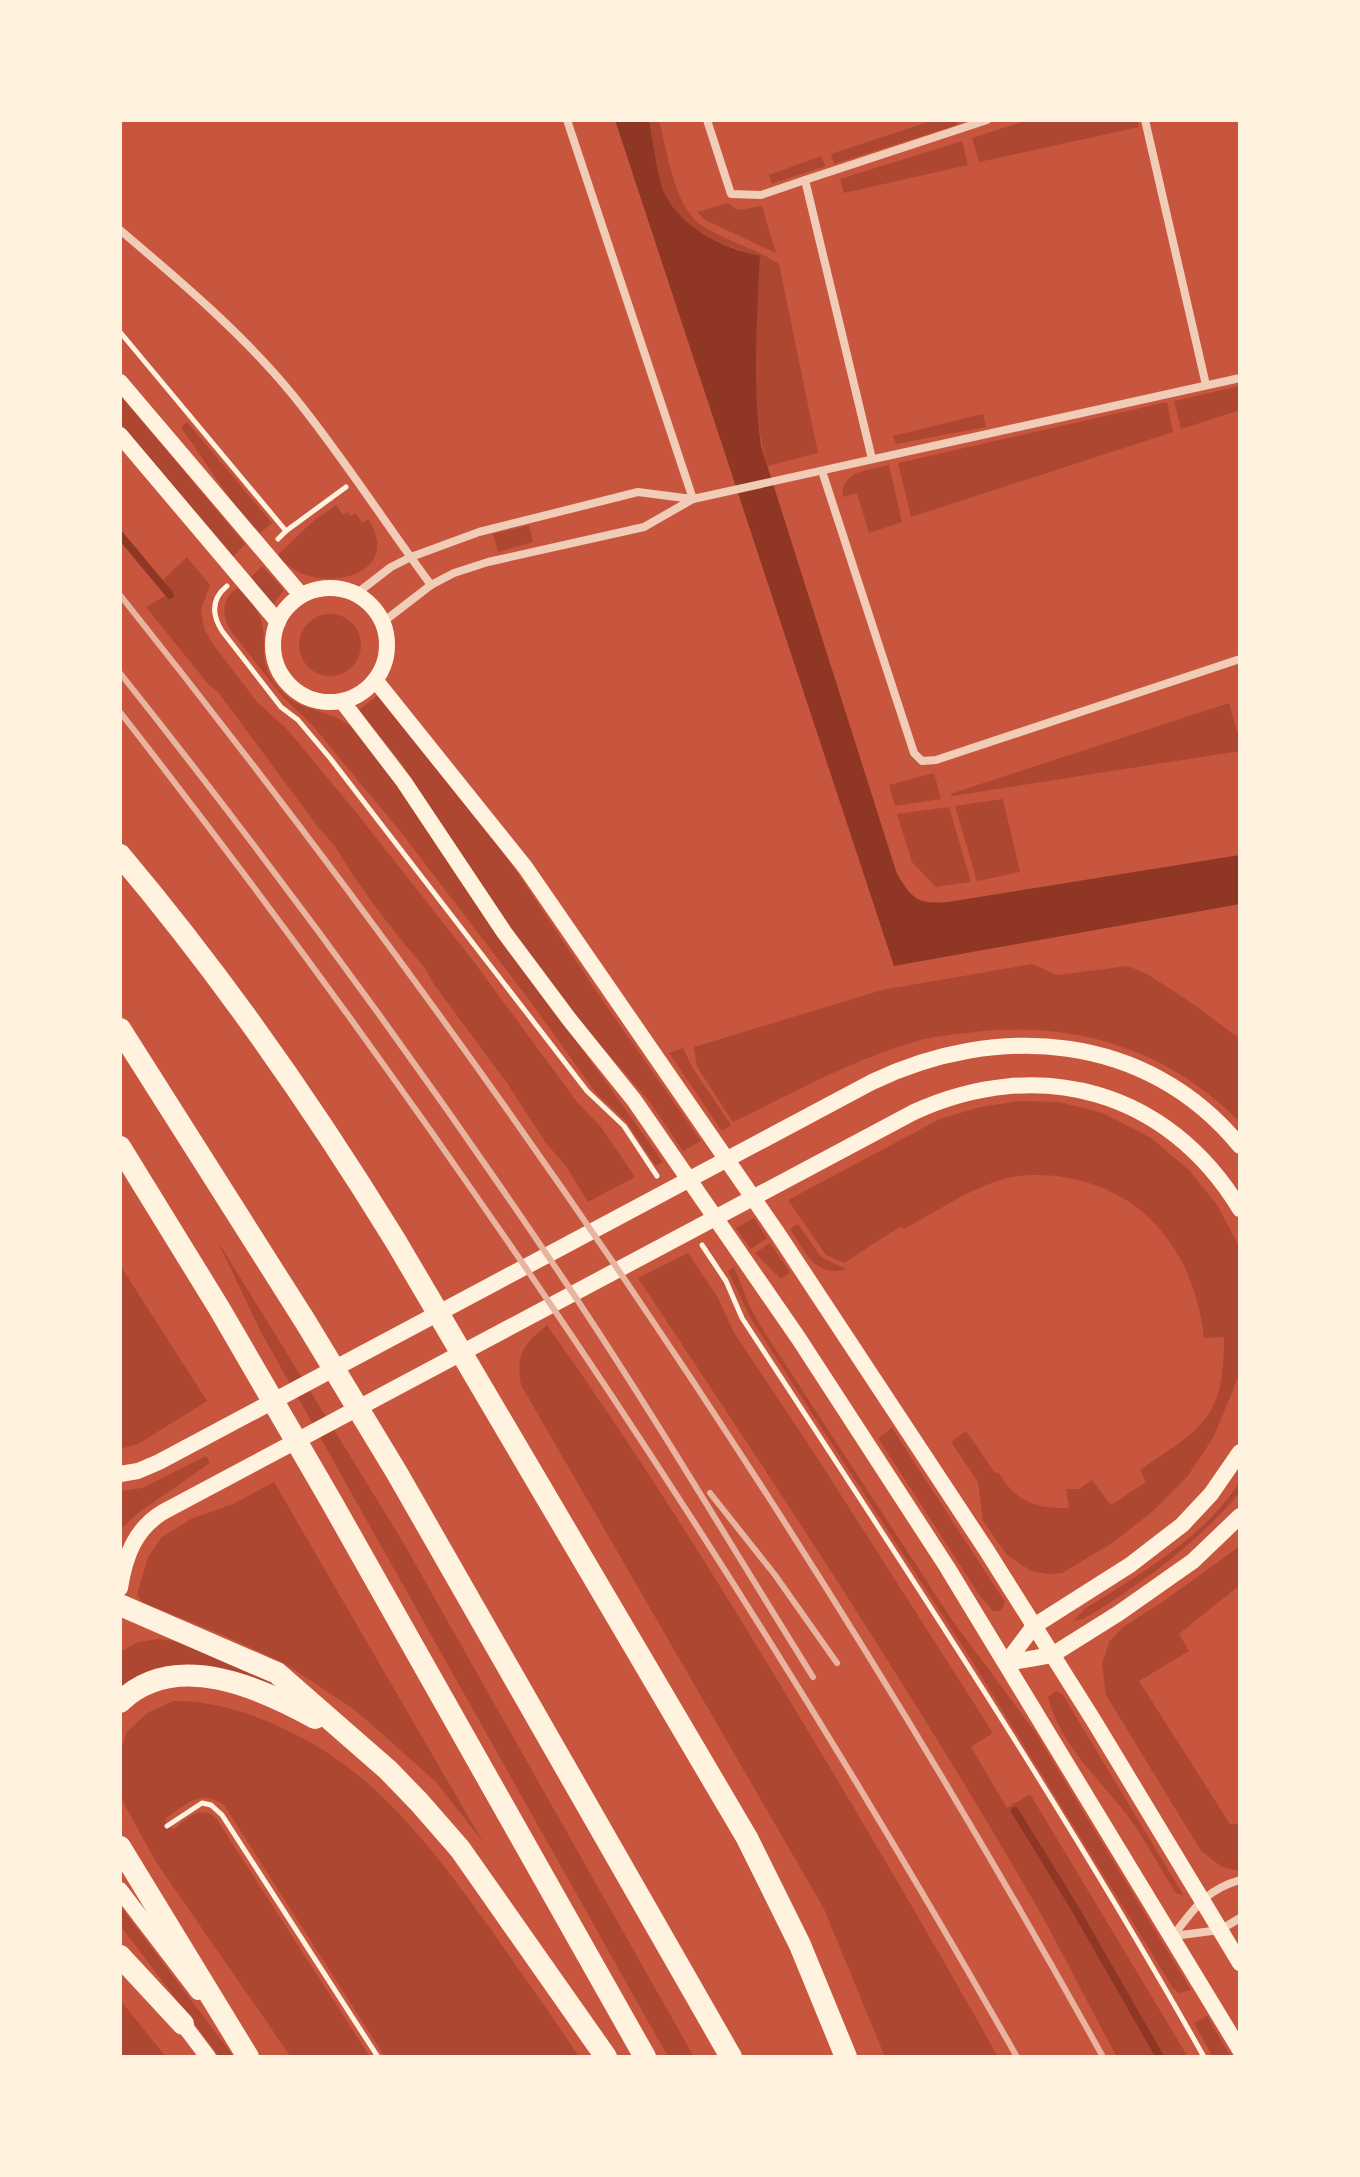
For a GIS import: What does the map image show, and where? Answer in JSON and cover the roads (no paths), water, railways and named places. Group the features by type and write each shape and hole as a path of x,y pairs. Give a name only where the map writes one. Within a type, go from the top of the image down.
{"highway":[{"path":"120,855 202,956 266,1042 351,1169 438,1312 740,1825 786,1915 846,2057"},
{"path":"120,1029 305,1321 397,1473 731,2057"},
{"path":"120,1147 219,1308 331,1501 645,2057"},
{"path":"120,1605 277,1673 388,1770 460,1849 606,2057"},
{"path":"120,1702 142,1686 165,1678 213,1677 251,1689 306,1713 344,1735 388,1770"},
{"path":"120,1847 248,2057"},
{"path":"120,1956 183,2024"}],"main road":[{"path":"120,382 301,595"},
{"path":"120,435 278,622"},
{"path":"328,588 356,594 372,605 383,622 387,637 387,652 376,681 361,694 342,701 311,699 297,692 277,668 273,637 278,622 301,595 328,588"},
{"path":"376,681 525,867 821,1297 1034,1626 1240,1963"},
{"path":"342,701 404,782 489,911 569,1019 627,1089 744,1257 939,1554 1240,2050"},
{"path":"120,1474 148,1468 872,1082 915,1063 963,1050 1004,1044 1035,1044 1084,1051 1138,1069 1191,1100 1240,1146"},
{"path":"120,1588 126,1560 137,1537 149,1522 462,1352 944,1099 993,1087 1037,1084 1098,1094 1147,1115 1198,1154 1215,1172 1240,1209"},
{"path":"1006,1663 1034,1626 1130,1565 1170,1535 1211,1494 1240,1452"},
{"path":"1006,1663 1052,1655 1174,1576 1206,1551 1240,1516"},
{"path":"120,1890 248,2057"},
{"path":"120,1941 208,2057"}],"street":[{"path":"567,120 693,499"},
{"path":"707,120 731,194 761,195 987,120"},
{"path":"1145,120 1206,385"},
{"path":"805,180 872,459"},
{"path":"120,230 246,344 290,392 342,459 431,585"},
{"path":"383,622 431,585 454,573 488,562 644,527 693,499 1240,378"},
{"path":"822,471 914,753 922,761 936,760 1240,659"},
{"path":"356,594 391,567 479,532 638,492 693,499"},
{"path":"1173,1936 1202,1899 1224,1885 1240,1880"},
{"path":"1173,1936 1220,1930 1240,1918"}],"waterway":[{"path":"120,535 170,595"},
{"path":"1015,1811 1160,2057"}],"railway":[{"path":"120,595 388,945 642,1305 881,1676 994,1865 1103,2057"},
{"path":"120,673 292,896 509,1200 627,1376 813,1677"},
{"path":"120,712 363,1036 593,1368 811,1707 1017,2057"},
{"path":"710,1493 775,1575 837,1663"}]}
